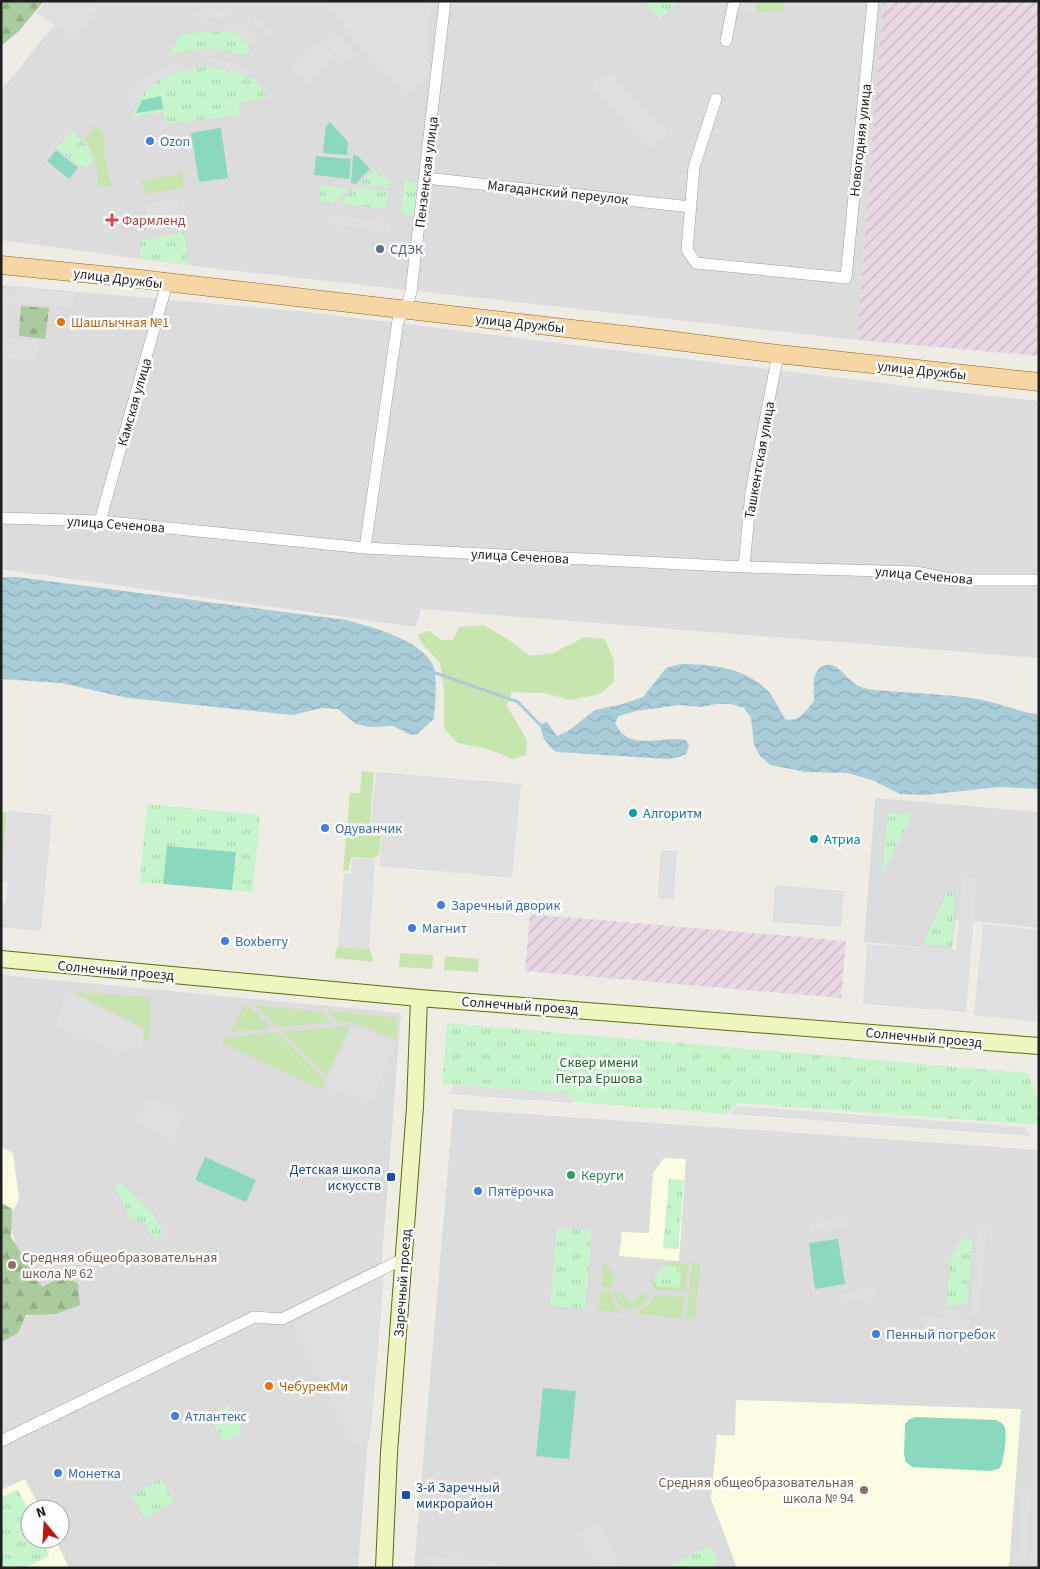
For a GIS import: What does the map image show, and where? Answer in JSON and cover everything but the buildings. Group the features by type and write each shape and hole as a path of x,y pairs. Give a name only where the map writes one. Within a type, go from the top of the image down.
{"main road":[{"name":"улица Дружбы","path":"1,265 1039,382"}],"street":[{"name":"Пензенская улица","path":"365,548 398,320 406,310 411,292 426,178 445,1"},
{"path":"726,40 735,1"},
{"name":"Новогодняя улица","path":"691,207 687,250 696,263 846,278 873,1"},
{"path":"691,207 694,167 716,99"},
{"name":"Магаданский переулок","path":"426,178 691,207"},
{"name":"Камская улица","path":"100,521 167,283"},
{"name":"Ташкентская улица","path":"744,567 751,492 778,354"},
{"name":"улица Сеченова","path":"1,518 100,521 365,548 744,567 916,572 955,580 1039,580"},
{"name":"Солнечный проезд","path":"1,960 419,998 1039,1046"},
{"name":"Заречный проезд","path":"384,1568 389,1453 415,1107 419,998"},
{"path":"1,1441 254,1317 282,1320 403,1260"}],"shaded area":[{"path":"46,1 105,1 74,39 36,13"},
{"path":"73,1 883,1 857,340 193,266 1,240 1,91"},
{"path":"321,1 430,1 428,74 404,96"},
{"path":"736,1 755,1 754,13 734,11"},
{"path":"883,1 1039,1 1039,356 857,340"},
{"path":"232,8 233,16 196,18 196,10"},
{"path":"257,14 275,33 269,39 251,20"},
{"path":"242,26 257,42 251,47 236,31"},
{"path":"335,32 355,55 344,65 324,42"},
{"path":"321,41 337,59 307,86 290,68"},
{"path":"208,58 238,63 250,69 247,76 235,71 207,65"},
{"path":"177,62 180,70 157,80 144,90 133,104 128,100 137,86 156,72"},
{"path":"609,69 668,131 651,147 592,85"},
{"path":"177,199 179,224 148,230 147,208 154,203"},
{"path":"329,216 391,223 390,232 328,224"},
{"path":"1,285 308,312 1039,401 1039,658 421,609 416,627 1,569"},
{"path":"17,288 74,293 72,308 19,303 18,306 1,304 1,295 16,296"},
{"path":"1,338 39,341 36,361 1,358"},
{"path":"376,772 521,784 512,878 379,866 382,835 371,823"},
{"path":"875,798 1039,812 1039,928 956,919 952,950 864,942"},
{"path":"8,811 52,815 41,931 1,927 1,903 6,903 8,882 1,881 1,863 3,862"},
{"path":"661,850 677,851 674,899 658,898"},
{"path":"352,858 375,860 369,949 338,947 344,874 351,874"},
{"path":"962,876 977,878 966,1012 863,1004 867,944 956,950"},
{"path":"775,885 844,891 841,927 772,922"},
{"path":"530,914 846,941 841,998 525,971"},
{"path":"983,924 1039,930 1039,988 1035,1022 974,1015"},
{"path":"1,975 401,1013 358,1568 1,1568"},
{"path":"67,991 143,1029 142,1047 113,1050 56,1026"},
{"path":"353,1024 396,1043 372,1100 324,1088"},
{"path":"454,1085 568,1093 574,1103 449,1094"},
{"path":"150,1099 185,1116 172,1141 138,1123"},
{"path":"738,1106 1025,1127 1030,1136 730,1114"},
{"path":"453,1109 1039,1150 1039,1568 414,1568"},
{"name":"Средняя общеобразовательная школа № 62","path":"1,1147 13,1153 19,1199 8,1220 36,1311 1,1331"},
{"path":"664,1158 686,1159 679,1261 619,1256 622,1232 649,1233 653,1173"},
{"path":"844,1217 846,1226 811,1233 809,1224"},
{"path":"978,1227 987,1227 979,1313 970,1313"},
{"path":"384,1276 370,1440 354,1444 293,1323"},
{"path":"874,1287 876,1296 840,1303 839,1294"},
{"path":"921,1315 969,1320 969,1329 920,1324"},
{"name":"Средняя общеобразовательная школа № 94","path":"736,1400 1021,1409 1009,1568 737,1568 711,1499 717,1435 735,1435"},
{"path":"25,1479 35,1499 20,1499 20,1549 60,1549 69,1568 1,1568 1,1490"},
{"path":"1022,1490 1031,1491 1026,1559 1018,1558"},
{"path":"599,1522 622,1568 597,1568 579,1532"},
{"path":"427,1556 498,1561 497,1568 426,1568"}],"green space":[{"path":"1,1 44,1 19,31 1,46"},
{"path":"645,1 676,1 676,5 660,19"},
{"path":"757,1 785,1 782,11 756,12"},
{"path":"234,31 251,47 246,56 217,49 188,51 168,55 182,33"},
{"path":"206,66 237,72 255,80 267,98 239,102 240,115 166,124 164,112 131,117 142,96 155,83 179,72"},
{"path":"161,96 163,109 136,113 142,100"},
{"path":"330,122 348,142 347,155 323,153 326,126"},
{"path":"95,126 104,133 105,160 113,187 98,186 95,161 85,139"},
{"path":"221,128 228,178 199,182 191,133"},
{"path":"72,131 80,138 93,158 94,163 83,169 57,148"},
{"path":"56,150 78,168 69,179 47,161"},
{"path":"353,155 358,156 370,169 355,184 351,183"},
{"path":"316,156 351,159 349,179 314,175"},
{"path":"375,170 381,178 389,179 389,187 359,184"},
{"path":"183,173 184,185 181,188 146,194 140,181"},
{"path":"405,180 416,182 420,185 417,212 412,215 401,214"},
{"path":"320,185 349,189 333,203 319,202"},
{"path":"355,188 388,191 386,209 339,203"},
{"path":"184,232 189,265 140,258 141,241"},
{"path":"21,306 49,308 45,339 19,336"},
{"path":"484,625 512,642 530,656 553,653 585,637 604,639 614,660 614,682 600,694 570,700 545,693 512,692 507,706 527,740 526,755 513,759 488,749 457,743 444,728 444,690 440,663 417,635 429,631 442,640 453,640 459,627"},
{"path":"362,771 374,772 370,823 381,835 379,854 374,859 351,857 348,871 343,870 350,793 360,793"},
{"path":"147,804 260,815 253,892 232,890 236,852 167,846 163,884 140,882"},
{"path":"1,812 7,812 3,861 1,861"},
{"path":"888,812 912,815 882,875"},
{"path":"167,846 236,852 232,890 163,884"},
{"path":"948,891 955,895 952,946 923,944"},
{"path":"338,947 369,949 373,962 335,958"},
{"path":"400,953 433,955 432,969 399,967"},
{"path":"445,956 479,959 478,972 444,970"},
{"path":"73,992 149,997 150,1042 144,1039 144,1028"},
{"path":"246,1004 271,1028 231,1032"},
{"path":"255,1005 321,1012 330,1023 278,1027"},
{"path":"328,1011 397,1018 396,1040 351,1022 338,1022"},
{"name":"Сквер имени Петра Ершова","path":"447,1023 1028,1073 1039,1103 1039,1125 739,1103 727,1114 575,1102 568,1093 442,1084"},
{"path":"350,1026 327,1076 282,1032"},
{"path":"276,1032 325,1080 322,1090 222,1043 226,1038"},
{"path":"205,1157 256,1180 246,1202 195,1180"},
{"path":"669,1179 684,1180 678,1249 663,1248"},
{"path":"122,1184 153,1214 164,1233 153,1239 143,1221 131,1220 115,1187"},
{"path":"1,1203 12,1209 11,1237 42,1287 65,1275 78,1284 80,1305 56,1314 26,1315 18,1333 1,1342"},
{"path":"557,1228 592,1231 585,1309 550,1306"},
{"path":"963,1238 973,1240 967,1304 946,1305 952,1254"},
{"path":"838,1239 845,1284 815,1289 809,1243"},
{"path":"604,1259 615,1278 611,1288 601,1287"},
{"path":"667,1262 688,1264 685,1292 654,1290 650,1280 654,1277 657,1286 682,1268 664,1266"},
{"path":"692,1263 700,1266 695,1316 686,1318"},
{"path":"664,1266 682,1268 679,1288 657,1286 654,1277"},
{"path":"601,1291 610,1292 614,1305 625,1313 598,1309"},
{"path":"613,1292 622,1293 630,1304 643,1294 649,1295 644,1305 631,1310 619,1305"},
{"path":"655,1295 684,1297 682,1318 634,1314 647,1306"},
{"path":"543,1388 576,1391 569,1459 536,1456"},
{"path":"228,1405 243,1432 224,1442 209,1415"},
{"path":"915,1417 996,1420 1000,1422 1005,1428 1006,1437 1000,1468 991,1471 912,1467 906,1462 904,1455 905,1425 908,1420"},
{"path":"161,1479 174,1501 145,1518 132,1496"},
{"path":"18,1489 23,1499 20,1499 20,1549 46,1549 49,1556 25,1568 1,1568 1,1498"},
{"path":"709,1545 718,1562 708,1568 666,1568"}],"water":[{"path":"1,577 17,577 346,620 368,626 407,641 427,656 435,670 434,719 417,734 411,735 393,726 369,727 356,724 338,709 321,708 293,715 128,698 61,683 1,679"},
{"path":"681,664 728,669 750,678 769,692 785,719 790,720 802,715 814,701 815,675 825,665 835,666 855,684 866,689 965,697 1039,714 1039,789 999,787 926,795 900,794 872,780 847,773 806,772 770,765 760,756 754,745 751,718 744,708 731,704 716,704 702,707 679,705 636,711 619,716 615,723 628,738 646,741 686,740 689,746 686,754 679,757 667,759 556,752 545,740 541,724 547,722 557,736 568,731 595,710 623,704 643,697 666,668"}],"waterway":[{"path":"430,671 518,702 543,728"}],"place":[{"name":"Ozon","path":"150,141"},
{"name":"Фармленд","path":"112,220"},
{"name":"СДЭК","path":"380,249"},
{"name":"Шашлычная №1","path":"61,322"},
{"name":"Алгоритм","path":"633,813"},
{"name":"Одуванчик","path":"325,828"},
{"name":"Атриа","path":"814,839"},
{"name":"Заречный дворик","path":"441,905"},
{"name":"Магнит","path":"412,928"},
{"name":"Boxberry","path":"225,941"},
{"name":"Керуги","path":"571,1175"},
{"name":"Детская школа искусств","path":"391,1177"},
{"name":"Пятёрочка","path":"478,1191"},
{"name":"Средняя общеобразовательная школа № 62","path":"12,1265"},
{"name":"Пенный погребок","path":"876,1334"},
{"name":"ЧебурекМи","path":"269,1386"},
{"name":"Атлантекс","path":"175,1416"},
{"name":"Монетка","path":"58,1473"},
{"name":"Средняя общеобразовательная школа № 94","path":"864,1490"},
{"name":"3-й Заречный микрорайон","path":"406,1495"}]}
